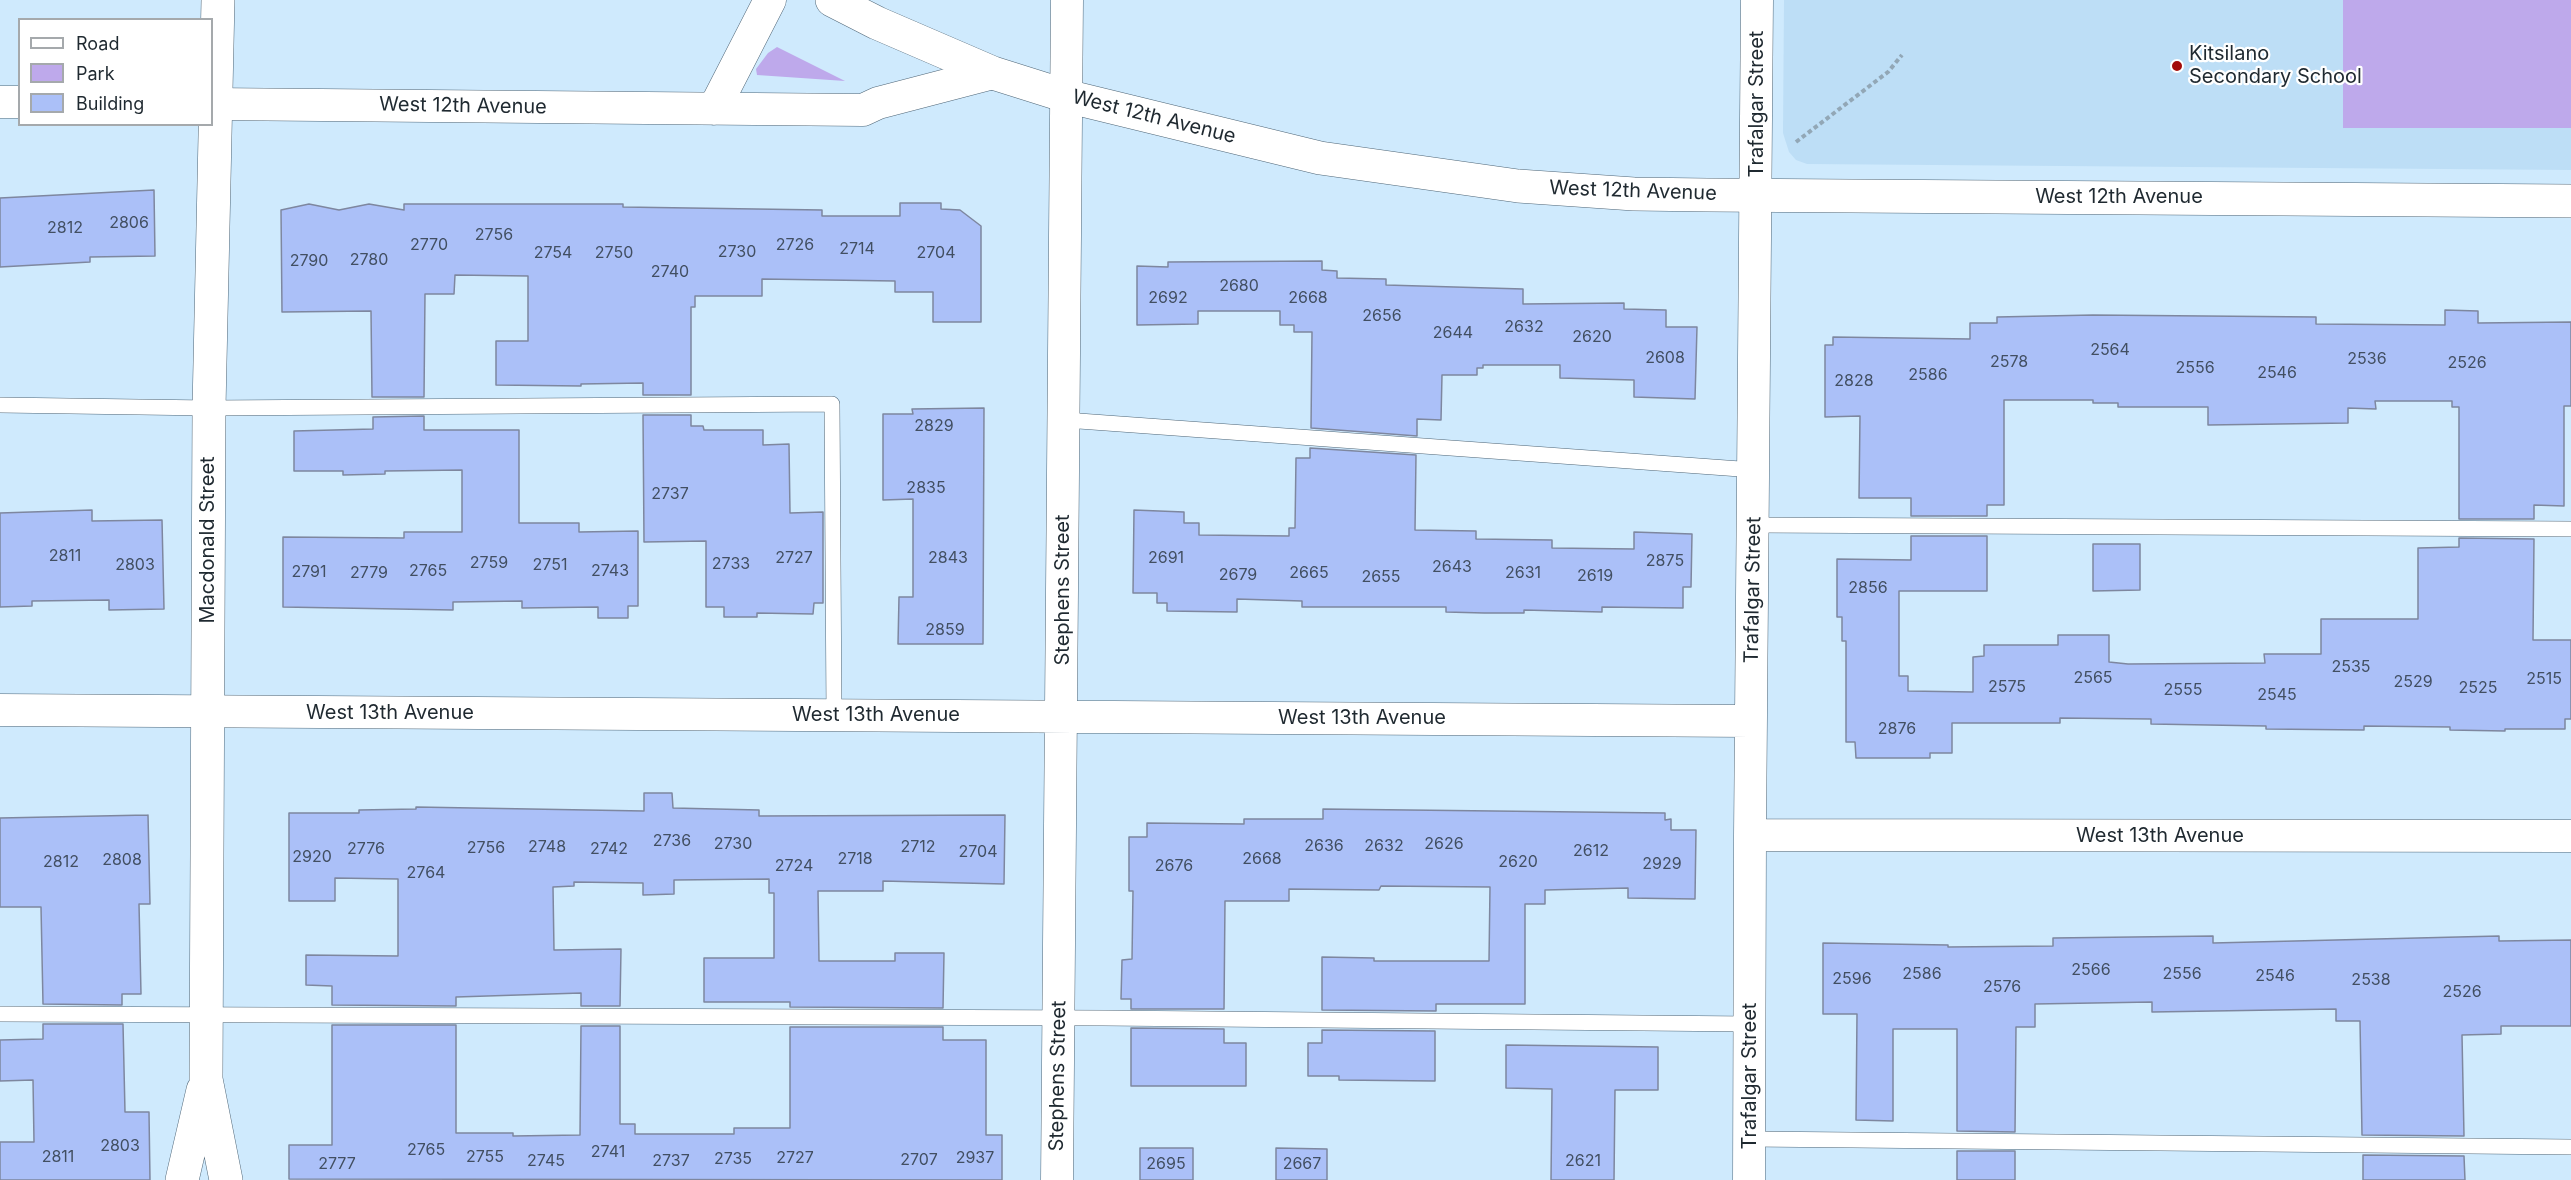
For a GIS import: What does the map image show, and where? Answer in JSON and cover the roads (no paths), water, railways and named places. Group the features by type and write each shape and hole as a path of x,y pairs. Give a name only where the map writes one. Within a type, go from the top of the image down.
{"street":[{"name":"Macdonald Street","path":"218,0 209,408 206,1079 226,1180"},
{"path":"714,109 770,0"},
{"path":"832,0 878,23 993,73"},
{"name":"Stephens Street","path":"1057,1180 1067,0"},
{"name":"Trafalgar Street","path":"1749,1180 1757,0"},
{"name":"West 12th Avenue","path":"214,104 863,110 878,103 993,73 1066,96 1320,158 1518,186 1634,194 2571,201"},
{"path":"0,102 18,102"},
{"name":"West 13th Avenue","path":"0,710 1751,721"},
{"name":"West 13th Avenue","path":"1750,835 2571,836"},
{"name":"Macdonald Street","path":"182,1180 206,1079"}],"lane":[{"path":"0,405 209,408 832,404 834,715"},
{"path":"1065,420 1754,470"},
{"path":"1753,525 2571,529"},
{"path":"0,1014 1750,1024"},
{"path":"1749,1139 2571,1147"}],"place":[{"name":"Kitsilano Secondary School","path":"2177,66"}]}
